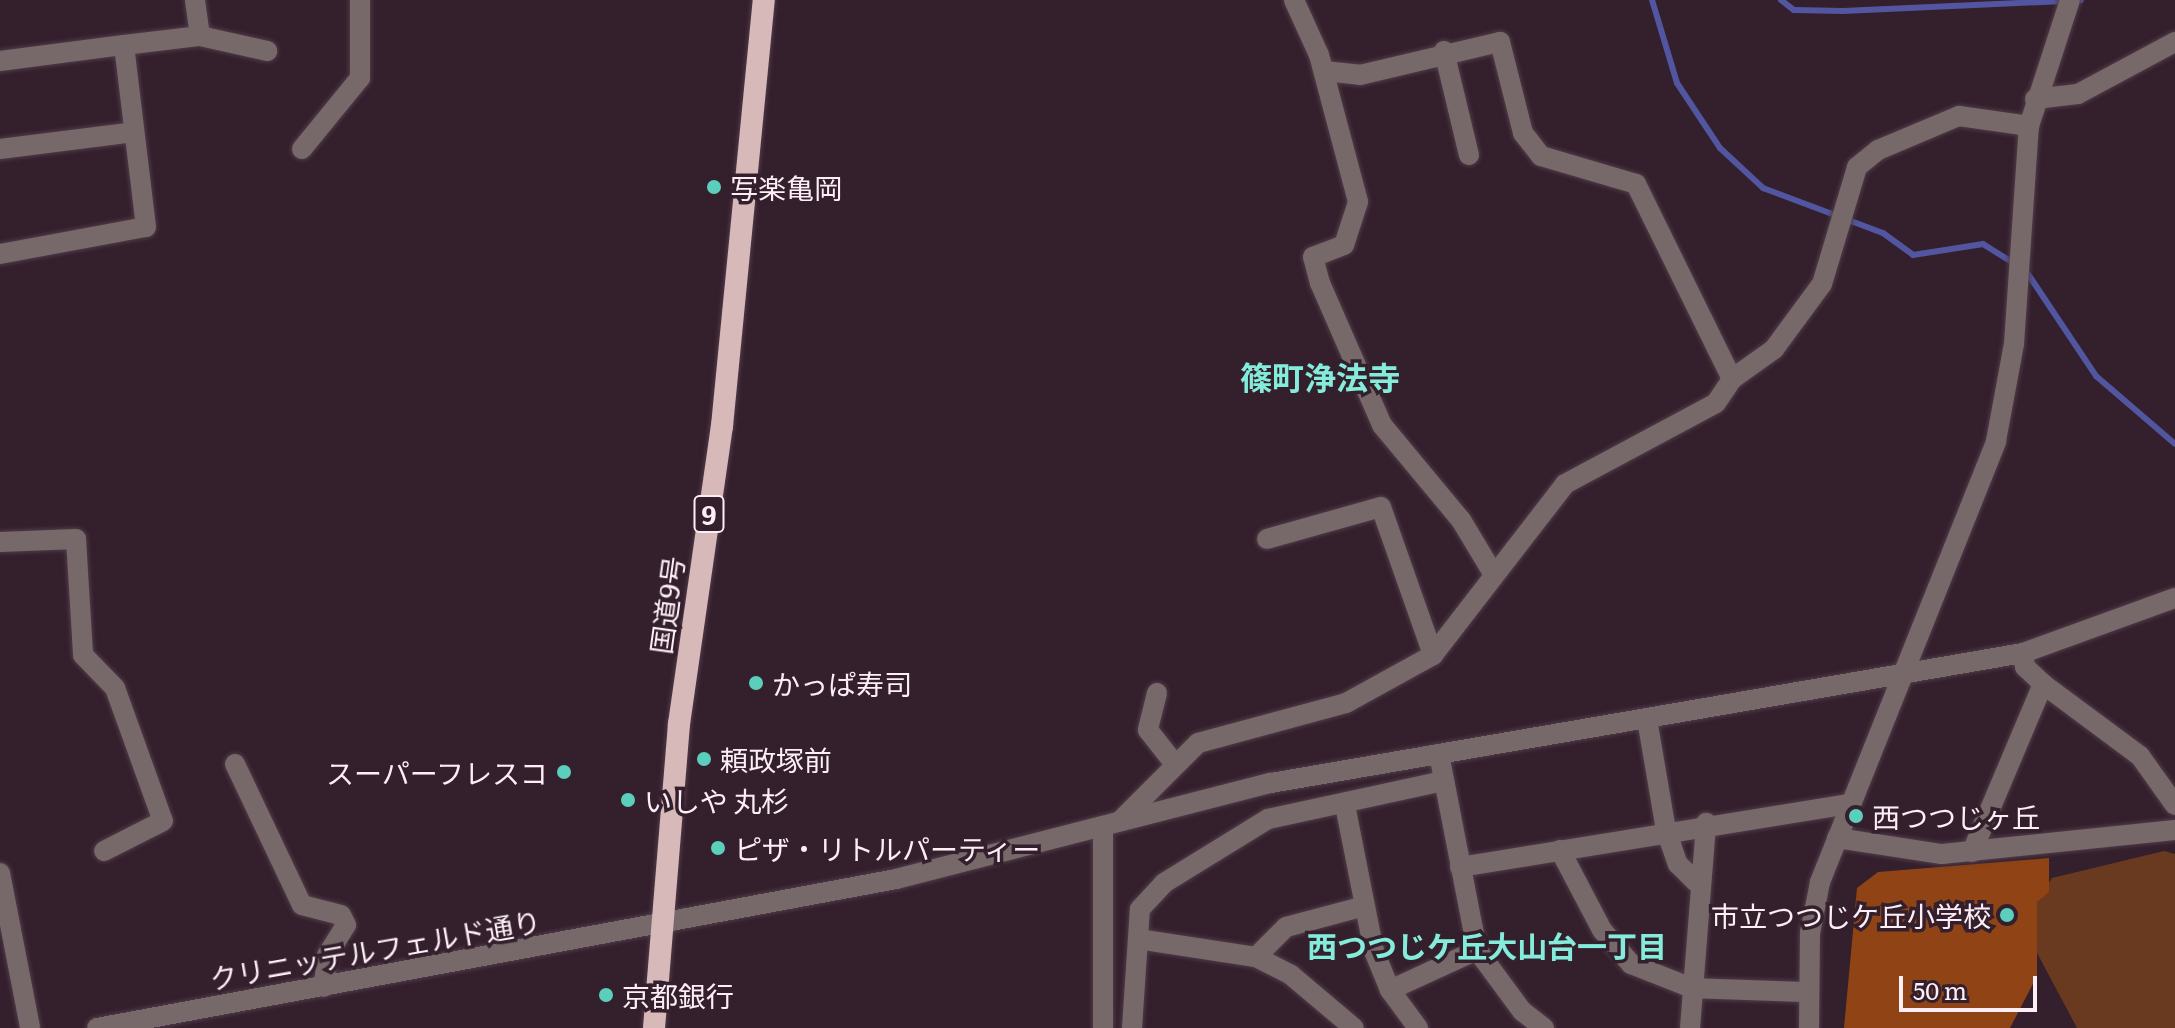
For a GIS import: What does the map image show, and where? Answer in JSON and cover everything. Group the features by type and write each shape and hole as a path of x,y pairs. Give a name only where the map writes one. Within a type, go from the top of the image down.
{"highway":[{"name":"国道9号","path":"654,1028 764,0"}],"street":[{"path":"195,0 200,36"},
{"path":"302,149 360,78 360,0"},
{"path":"1294,0 1324,71 1358,202 1344,245 1313,257 1320,283 1382,425 1461,520 1494,575"},
{"path":"1809,1028 1810,933 1837,838 1906,673 1996,441 2014,344 2029,126 2035,99 2070,0"},
{"path":"0,61 200,36 267,51"},
{"path":"1324,71 1360,75 1444,51 1500,42 1523,133 1541,156 1636,184 1732,379"},
{"path":"2035,99 2078,94 2175,42"},
{"path":"0,254 146,227 124,45"},
{"path":"1444,51 1469,155"},
{"path":"1103,1028 1111,825 1174,763 1232,730 1346,703 1433,655 1565,484 1716,403 1732,379 1774,349 1822,284 1857,167 1878,150 1959,116 2029,126"},
{"path":"0,149 134,132"},
{"path":"1267,539 1381,507 1433,655"},
{"path":"0,542 76,539 83,655 115,688 163,821 104,851"},
{"name":"クリニッテルフェルド通り","path":"97,1028 167,1022 324,987 896,879 1271,783 2023,653 2175,598"},
{"path":"2023,653 2025,667 2043,684 2110,728 2175,805"},
{"path":"1972,852 1972,839 2043,684"},
{"path":"1157,693 1148,730 1174,763"},
{"path":"1647,719 1666,830 1678,864 1696,882"},
{"path":"1439,754 1477,950 1522,1011 1544,1028"},
{"path":"235,764 302,905 341,915 346,925 327,956 324,987"},
{"path":"1132,1028 1140,909 1164,883 1240,831 1444,781"},
{"path":"1460,867 1706,823 1849,804"},
{"path":"1345,805 1361,907 1390,990 1418,1028"},
{"path":"1690,1028 1696,882 1706,823"},
{"path":"1837,838 1972,852 2175,830"},
{"path":"1560,850 1602,930 1631,964 1692,988 1809,992"},
{"path":"0,873 30,1028"},
{"path":"1256,957 1286,927 1361,907"},
{"path":"1138,939 1256,957 1291,975 1354,1028"},
{"path":"1390,990 1477,950"}],"shaded area":[{"path":"2164,851 2175,854 2175,1028 2077,1028 2036,951 2037,902 2052,878"},
{"path":"2049,858 2049,892 2037,902 2037,976 2010,1028 1844,1028 1857,888 1878,872"}],"waterway":[{"path":"1652,0 1677,83 1720,148 1763,188 1883,233 1913,255 1983,244 2014,263"},
{"path":"1781,0 1794,10 1843,11 2081,0"},
{"path":"2024,268 2096,376 2175,444"}],"place":[{"name":"写楽亀岡","path":"714,187"},
{"name":"かっぱ寿司","path":"756,683"},
{"name":"頼政塚前","path":"704,759"},
{"name":"スーパーフレスコ","path":"564,772"},
{"name":"いしや 丸杉","path":"628,800"},
{"name":"西つつじヶ丘","path":"1856,816"},
{"name":"ピザ・リトルパーティー","path":"718,848"},
{"name":"市立つつじケ丘小学校","path":"2007,915"},
{"name":"京都銀行","path":"606,995"}],"district":[{"name":"篠町浄法寺","path":"1320,376"},
{"name":"西つつじケ丘大山台一丁目","path":"1487,945"}]}
